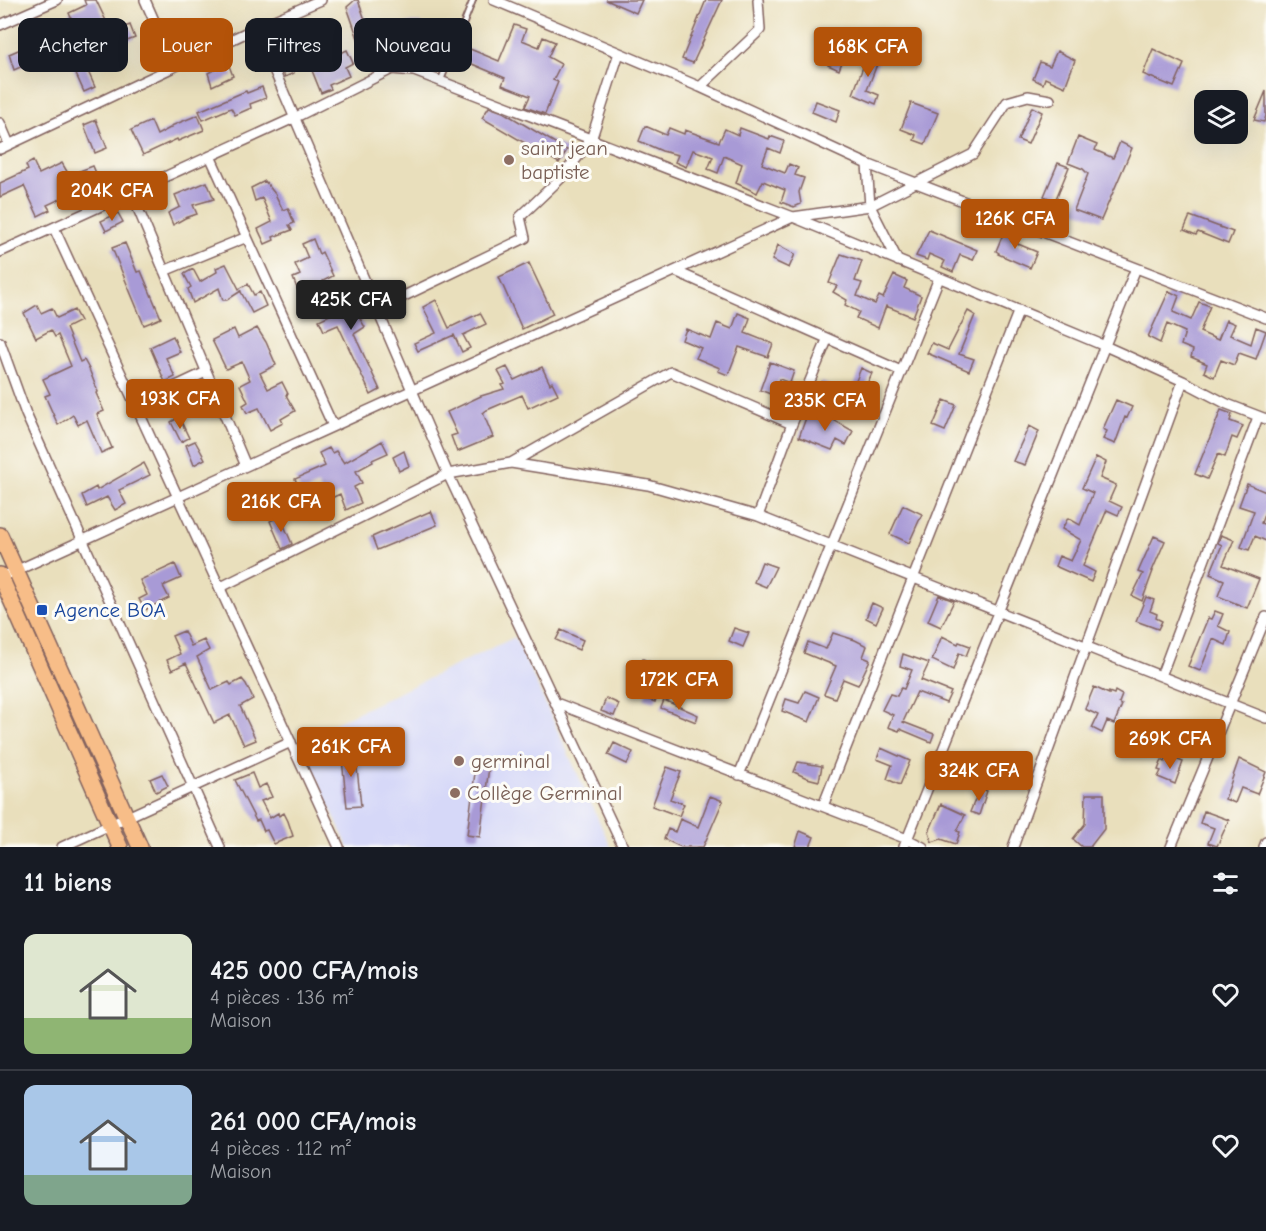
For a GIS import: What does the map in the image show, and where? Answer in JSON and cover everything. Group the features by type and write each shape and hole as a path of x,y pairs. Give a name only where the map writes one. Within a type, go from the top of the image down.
{"main road":[{"path":"0,535 140,847"},
{"path":"0,577 120,847"}],"street":[{"path":"0,26 57,0"},
{"path":"145,0 153,18"},
{"path":"279,18 321,0"},
{"path":"494,0 700,87 867,164 1266,318"},
{"path":"700,87 760,30 758,0"},
{"path":"377,309 525,238 520,217 561,177 591,140 618,53"},
{"path":"0,252 296,117 392,69 414,71 441,80 591,140 793,216 1105,346 1262,418 1161,676"},
{"path":"0,149 161,72"},
{"path":"276,72 448,474 623,847"},
{"path":"0,577 793,216 870,206 973,154 1007,102 1028,96 1050,100"},
{"path":"0,123 9,144"},
{"path":"210,156 333,426"},
{"path":"867,164 870,206 898,261"},
{"path":"131,192 246,466"},
{"path":"54,228 339,847"},
{"path":"164,271 247,237"},
{"path":"906,843 1136,268"},
{"path":"675,271 901,371"},
{"path":"739,775 939,278"},
{"path":"823,806 1019,310"},
{"path":"758,516 792,424 827,340"},
{"path":"0,342 26,414 220,847"},
{"path":"136,405 206,372"},
{"path":"511,463 671,372 792,424"},
{"path":"1012,847 1184,381"},
{"path":"219,588 448,474 511,463 648,485 758,516 1266,718"},
{"path":"1171,847 1266,618"},
{"path":"556,703 823,806 906,843 923,847"},
{"path":"62,847 291,742"},
{"path":"1264,847 1266,842"}],"lane":[{"path":"441,80 473,0"}],"shaded area":[{"name":"Collège Germinal","path":"515,637 611,847 409,847 407,845 403,847 348,847 300,740"}],"building":[{"path":"84,0 96,0 105,18 71,18 69,13 86,5"},
{"path":"358,0 364,18 354,18 354,27 347,7"},
{"path":"606,0 642,0 636,13"},
{"path":"706,0 722,0 693,63 682,59"},
{"path":"130,25 135,38 128,41 128,26"},
{"path":"514,25 526,29 522,40 539,47 543,37 555,42 548,57 561,64 553,80 558,82 545,114 525,107 530,96 502,85 505,78 472,64 472,50 499,61"},
{"path":"840,37 850,41 839,70 828,65"},
{"path":"870,48 881,54 867,90 879,95 876,104 853,94"},
{"path":"1153,49 1184,64 1174,87 1143,74"},
{"path":"18,50 18,68 14,70 9,54"},
{"path":"347,50 353,63 345,67 349,76 329,85 331,89 321,93 313,72 342,72 342,52"},
{"path":"1057,51 1075,60 1065,87 1045,78 1043,84 1033,79 1040,62 1050,66"},
{"path":"75,72 88,72 95,87 84,92"},
{"path":"231,72 233,76 212,86 208,73"},
{"path":"283,72 294,72 294,73 285,77"},
{"path":"262,87 266,98 250,104 251,108 235,115 231,108 203,120 199,111 246,91 247,93"},
{"path":"1266,91 1264,122 1254,120"},
{"path":"816,101 840,110 836,122 812,112"},
{"path":"911,103 938,113 925,144 914,140 916,135 901,129"},
{"path":"489,107 503,112 567,150 559,163 482,118"},
{"path":"1032,107 1042,112 1028,144 1018,140"},
{"path":"198,115 204,130 178,141 177,139 143,155 131,130 151,121 157,135 171,126"},
{"path":"96,120 107,148 95,153 84,125"},
{"path":"645,126 666,135 669,128 684,134 685,130 719,142 725,129 738,135 740,128 769,139 770,136 784,141 780,153 768,148 762,164 785,173 789,164 798,168 795,175 804,178 799,192 801,204 794,207 781,202 785,190 763,181 757,193 736,183 742,164 724,156 718,173 708,169 713,157 693,150 686,167 675,162 678,155 639,141"},
{"path":"1078,137 1097,145 1095,150 1113,158 1120,142 1132,148 1101,220 1074,210 1088,174 1083,169 1068,163"},
{"path":"33,161 39,174 62,163 69,175 93,166 103,190 91,196 92,198 81,205 75,192 47,205 50,210 38,216 24,186 0,197 0,183 28,170 26,165"},
{"path":"1058,163 1069,167 1055,201 1044,196"},
{"path":"265,181 283,210 288,208 294,223 289,225 292,230 273,237 274,240 265,244 258,229 272,222 262,198 255,201 251,188"},
{"path":"207,182 214,199 193,205 197,214 173,225 168,213 180,207 175,195"},
{"path":"118,213 123,222 106,231 101,221"},
{"path":"1190,216 1233,232 1228,244 1198,232 1196,235 1184,230"},
{"path":"1006,227 1015,231 1011,241 1037,252 1030,268 996,251"},
{"path":"929,230 977,250 973,260 960,255 953,272 942,267 945,261 929,254 927,260 916,256"},
{"path":"313,239 319,254 322,252 333,276 323,281 326,286 319,289 323,298 312,303 304,288 298,291 293,278 300,275 295,264 308,258 302,244"},
{"path":"125,243 137,272 141,271 161,318 144,325 112,248"},
{"path":"778,245 795,254 789,268 772,260"},
{"path":"841,254 862,261 855,281 862,283 857,296 875,304 879,296 883,298 894,275 907,281 904,288 921,296 913,317 886,306 878,328 856,318 859,312 845,305 847,300 833,292 837,286 829,283"},
{"path":"529,263 553,314 522,329 499,277"},
{"path":"226,264 239,289 248,284 254,295 260,292 266,306 252,313 241,291 223,300 219,288 193,303 188,289 191,287 184,274 193,269 200,282 217,272 216,268"},
{"path":"351,286 367,316 360,319 365,327 354,334 380,390 371,395 338,325 324,331 319,320 332,314 328,306 342,298 339,291"},
{"path":"1169,291 1179,296 1173,312 1191,320 1199,302 1210,306 1200,332 1218,340 1226,320 1235,324 1230,335 1251,344 1256,327 1266,331 1256,359 1239,353 1234,365 1221,360 1214,377 1204,372 1207,364 1191,357 1193,350 1181,345 1185,332 1167,324 1160,343 1148,337"},
{"path":"436,300 449,328 480,313 486,324 463,335 470,348 462,352 454,335 418,351 414,343 436,333 423,307"},
{"path":"37,305 41,313 52,308 57,318 74,310 80,321 66,328 80,362 84,360 98,392 96,393 104,411 97,414 112,448 101,453 87,420 78,425 73,415 58,425 45,396 50,394 43,379 71,366 58,335 55,337 51,330 36,338 24,313"},
{"path":"968,311 975,315 959,354 974,359 969,371 927,353 932,343 948,350"},
{"path":"738,313 750,318 745,333 773,344 768,357 739,347 728,375 718,371 720,368 696,358 701,348 682,340 686,329 711,339 717,323 732,329"},
{"path":"257,328 276,365 260,373 268,389 282,382 295,411 281,419 283,423 270,430 259,408 247,413 243,405 248,402 240,385 250,380 242,362 226,369 212,340 234,329 238,338"},
{"path":"173,336 180,352 166,358 175,377 165,382 150,347"},
{"path":"770,362 794,371 790,383 779,379 773,395 760,390"},
{"path":"507,367 514,380 542,367 558,394 528,408 522,395 487,410 483,413 493,437 457,452 451,436 457,434 447,412 481,396 504,389 502,385 505,384 498,371"},
{"path":"861,368 872,373 862,395 852,391"},
{"path":"822,382 834,388 829,401 817,396"},
{"path":"944,400 956,405 945,431 933,426"},
{"path":"1116,400 1132,407 1127,418 1125,417 1115,444 1103,439 1107,431 1103,429"},
{"path":"1221,410 1232,414 1230,421 1243,426 1237,439 1232,437 1225,457 1218,454 1207,479 1195,474"},
{"path":"807,415 824,421 825,418 832,419 853,431 846,445 837,440 832,450 799,437"},
{"path":"179,417 189,438 181,442 171,422"},
{"path":"1029,426 1039,431 1025,465 1013,461"},
{"path":"195,441 205,459 194,465 186,445"},
{"path":"382,441 388,453 356,471 362,483 354,487 361,503 346,510 340,494 325,501 318,485 302,493 295,479 325,466 319,453 329,448 332,453 336,451 344,463"},
{"path":"404,451 409,466 399,471 393,457"},
{"path":"1096,457 1106,462 1100,478 1116,485 1109,501 1122,507 1118,515 1107,510 1083,566 1095,572 1091,582 1055,566 1059,556 1071,561 1081,540 1062,529 1068,518 1080,525 1093,493 1082,488"},
{"path":"144,463 150,475 119,490 126,504 115,510 107,497 87,507 82,495 96,487 97,490"},
{"path":"1247,484 1266,492 1266,509 1261,523 1266,525 1266,541 1255,536 1249,550 1241,547 1254,511 1239,506"},
{"path":"903,505 922,514 909,543 890,534"},
{"path":"431,511 437,525 377,550 372,537"},
{"path":"280,516 292,544 282,549 270,521"},
{"path":"1221,535 1234,540 1223,565 1259,579 1247,608 1218,596 1224,580 1210,574 1222,545 1218,543"},
{"path":"1154,536 1165,541 1142,601 1132,596 1143,574 1138,572"},
{"path":"762,562 776,567 766,587 754,582"},
{"path":"175,564 181,578 163,586 169,598 145,610 139,599 147,595 140,580"},
{"path":"939,595 954,601 941,627 928,621"},
{"path":"1146,597 1154,600 1150,611 1157,614 1156,618 1162,621 1158,629 1136,621"},
{"path":"872,603 883,608 876,623 866,618"},
{"path":"1215,611 1223,614 1218,626 1230,632 1226,645 1213,639 1200,671 1188,666 1208,618 1211,619"},
{"path":"734,628 749,633 743,647 729,641"},
{"path":"561,630 583,640 579,650 556,640"},
{"path":"184,631 191,646 204,640 209,650 197,657 212,690 229,682 231,685 242,679 246,684 253,699 240,706 256,740 244,745 230,715 214,723 186,663 172,670 167,660 180,654 172,636"},
{"path":"833,633 867,646 863,657 870,660 858,685 843,679 835,698 824,694 836,666 804,653 808,642 826,649"},
{"path":"942,636 958,644 959,642 970,646 966,656 959,653 953,670 932,660"},
{"path":"903,654 929,663 921,680 951,692 946,703 917,692 903,722 934,734 931,742 900,729 899,731 888,727 893,715 882,710 890,694 897,696 901,688 904,689 912,670 900,666"},
{"path":"643,659 653,663 647,679 637,675"},
{"path":"653,673 660,676 658,683 661,684 655,702 644,698"},
{"path":"1094,687 1109,694 1109,692 1114,694 1115,691 1122,695 1119,703 1122,705 1114,724 1107,721 1102,733 1092,728 1098,715 1085,709"},
{"path":"805,691 819,697 809,722 782,711 786,699 799,703"},
{"path":"606,698 619,704 614,716 601,711"},
{"path":"664,700 698,715 696,722 661,708"},
{"path":"614,743 633,752 627,764 608,755"},
{"path":"881,748 910,761 900,785 887,779 892,765 877,759"},
{"path":"355,749 361,806 347,807 341,750"},
{"path":"1168,756 1183,762 1175,784 1158,777 1162,760 1165,762"},
{"path":"1239,759 1266,772 1257,794 1241,788 1235,803 1225,799"},
{"path":"798,762 822,766 819,781 794,772"},
{"path":"476,765 489,767 480,837 467,835"},
{"path":"667,767 681,772 670,799 684,804 679,816 652,806"},
{"path":"252,773 258,788 266,784 272,797 261,801 270,818 278,813 279,816 284,813 293,836 274,844 267,830 264,831 259,820 256,821 235,780"},
{"path":"162,774 168,786 156,792 150,779"},
{"path":"980,788 987,791 979,815 970,812"},
{"path":"1086,794 1104,794 1104,829 1090,847 1082,847 1073,839 1085,824"},
{"path":"710,796 723,801 703,847 681,847 664,839 668,829 675,832 680,819 698,827"},
{"path":"941,804 965,815 957,831 960,832 956,844 941,839 932,842 929,832"},
{"path":"1204,811 1229,820 1217,846 1208,843 1214,828 1200,823"},
{"path":"800,831 814,837 810,847 795,847"}],"place":[{"name":"saint jean baptiste","path":"509,160"},
{"name":"Agence BOA","path":"42,610"},
{"name":"germinal","path":"459,761"},
{"name":"Collège Germinal","path":"455,793"}]}
